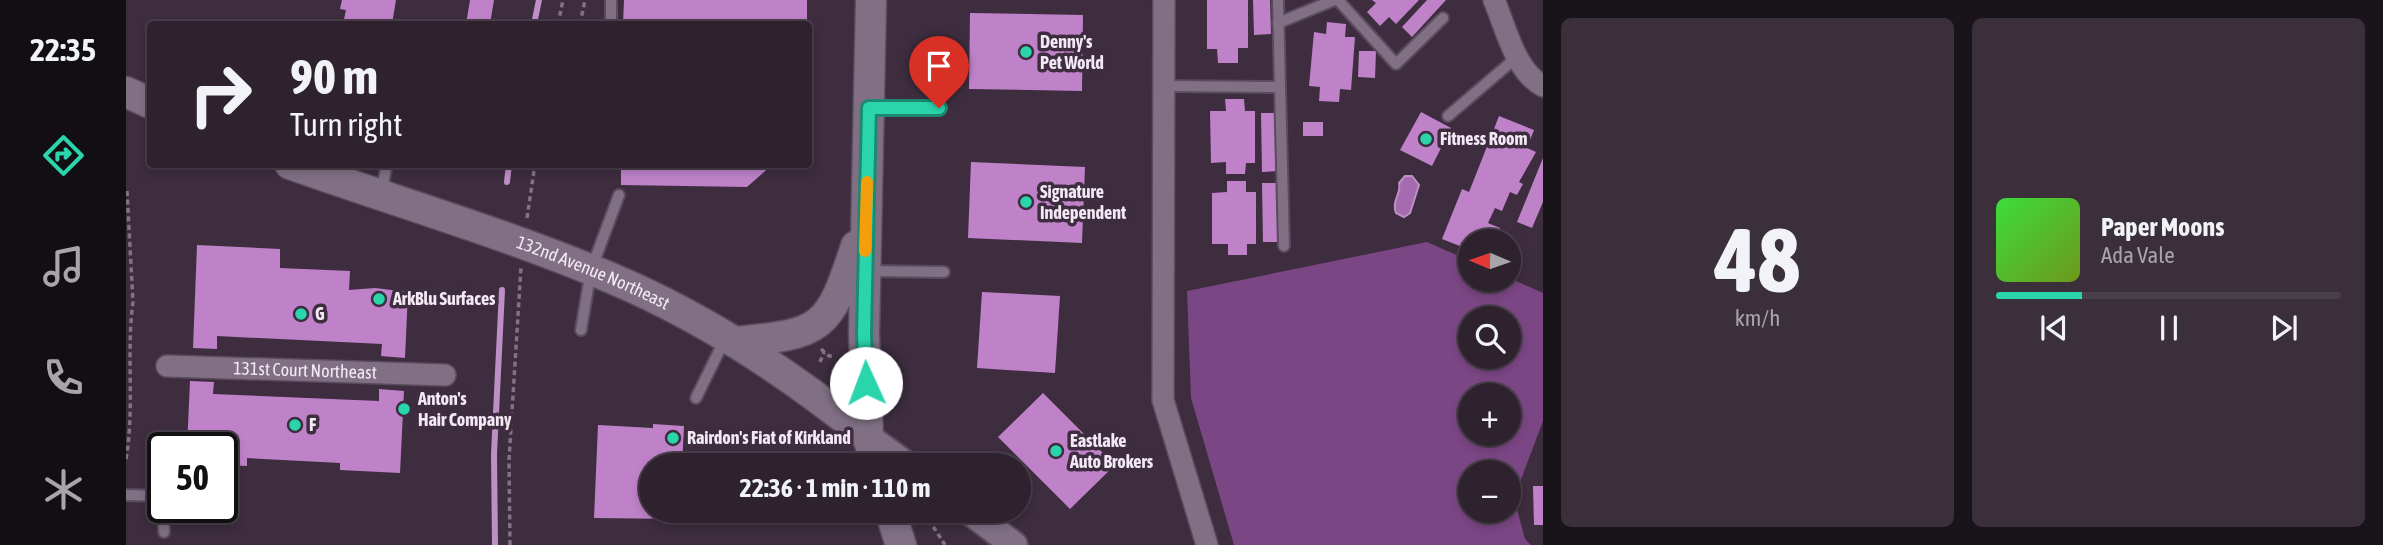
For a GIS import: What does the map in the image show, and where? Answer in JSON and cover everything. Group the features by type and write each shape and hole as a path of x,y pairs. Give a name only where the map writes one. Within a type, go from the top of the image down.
{"main road":[{"path":"871,0 865,271 868,437 872,453"},
{"path":"126,92 147,102"},
{"name":"132nd Avenue Northeast","path":"302,168 591,270 672,307 731,339 827,403 868,437"},
{"path":"731,339 788,337 807,331 823,320 835,304 845,281 867,205"},
{"path":"894,523 901,545"}],"street":[{"path":"1164,0 1163,400 1207,545"},
{"path":"1494,0 1517,57 1532,80 1543,86"},
{"name":"131st Court Northeast","path":"167,366 445,375"},
{"path":"868,437 890,453"},
{"path":"985,523 1014,545"}],"lane":[{"path":"611,0 611,21"},
{"path":"1278,0 1284,246"},
{"path":"1278,23 1336,0 1396,64 1443,18"},
{"path":"1448,116 1517,57"},
{"path":"1163,86 1280,87"},
{"path":"869,108 939,108"},
{"path":"380,195 386,168"},
{"path":"581,330 591,270 620,195"},
{"path":"865,271 944,272"},
{"path":"696,398 731,339"},
{"path":"126,495 147,496"},
{"path":"164,523 164,532"}],"path":[{"path":"559,21 563,0"},
{"path":"581,21 585,0"},
{"path":"527,216 534,168"},
{"path":"126,459 131,414 126,398 129,319 134,302 127,191"},
{"path":"510,545 509,460 520,279"},
{"path":"820,362 824,352 834,356"},
{"path":"931,523 945,545"}],"shaded area":[{"path":"1405,176 1412,176 1419,185 1410,213 1404,217 1396,213 1395,205 1399,183"},
{"path":"1427,242 1458,256 1458,292 1521,292 1521,283 1543,293 1543,421 1521,479 1521,460 1458,460 1458,523 1521,523 1525,539 1531,545 1234,545 1191,398 1187,291"}],"building":[{"path":"342,0 396,0 392,21 344,21 346,10 340,9"},
{"path":"470,0 494,0 490,21 466,21"},
{"path":"624,0 807,0 807,21 623,21"},
{"path":"1207,0 1248,0 1248,48 1238,48 1238,63 1218,63 1217,49 1207,49"},
{"path":"1253,0 1270,0 1271,34 1254,35"},
{"path":"1372,0 1419,0 1396,24 1389,17 1380,26 1367,12 1376,3"},
{"path":"1427,0 1446,0 1412,37 1402,27"},
{"name":"Denny's Pet World","path":"970,13 1083,15 1082,91 969,89"},
{"path":"1327,22 1346,24 1345,37 1355,37 1351,90 1340,89 1339,102 1319,101 1320,87 1309,86 1314,32 1326,34"},
{"path":"1359,51 1376,51 1375,78 1358,77"},
{"path":"1225,99 1244,99 1245,111 1255,111 1255,163 1246,163 1245,174 1226,174 1226,162 1211,163 1210,111 1226,111"},
{"name":"Fitness Room","path":"1421,112 1451,128 1432,166 1400,150"},
{"path":"1261,113 1278,113 1279,171 1262,172"},
{"path":"1499,116 1534,130 1527,148 1536,152 1519,182 1523,184 1517,195 1510,192 1502,211 1495,208 1488,223 1500,229 1458,229 1458,245 1442,239 1462,189 1469,192"},
{"path":"1303,122 1323,122 1323,136 1303,136"},
{"path":"1543,158 1543,202 1532,228 1517,222"},
{"name":"Signature Independent","path":"971,162 1085,167 1082,243 968,238"},
{"path":"621,168 768,168 747,187 621,185"},
{"path":"1227,181 1246,181 1246,192 1256,192 1256,244 1247,244 1247,255 1228,255 1228,244 1212,244 1212,193 1227,192"},
{"path":"1262,183 1279,183 1280,242 1263,242"},
{"name":"G","path":"197,245 280,249 280,268 350,271 349,290 375,288 408,292 405,358 381,356 382,344 217,336 217,349 193,348"},
{"path":"982,292 1060,296 1055,373 977,368"},
{"name":"F","path":"190,381 214,382 213,394 379,401 379,389 404,391 400,473 340,470 340,463 247,458 247,466 238,466 238,432 188,432"},
{"name":"Eastlake Auto Brokers","path":"1043,393 1115,465 1070,509 1031,470 1031,453 1014,453 998,437"},
{"path":"653,424 684,426 683,453 639,453 639,519 594,518 598,425 653,428"},
{"path":"1533,486 1543,486 1543,525 1534,525"}],"waterway":[{"path":"535,21 539,0"},
{"path":"507,182 509,168"},
{"path":"495,545 494,454 502,290"}],"slow traffic":[{"path":"865,251 867,182"}],"place":[{"name":"Denny's Pet World","path":"1026,52"},
{"name":"Fitness Room","path":"1426,139"},
{"name":"Signature Independent","path":"1026,202"},
{"name":"ArkBlu Surfaces","path":"379,299"},
{"name":"G","path":"301,314"},
{"name":"Anton's Hair Company","path":"404,409"},
{"name":"F","path":"295,425"},
{"name":"Rairdon's Fiat of Kirkland","path":"673,438"},
{"name":"Eastlake Auto Brokers","path":"1056,451"}],"route":[{"path":"866,383 864,334 869,108 939,108"}]}
